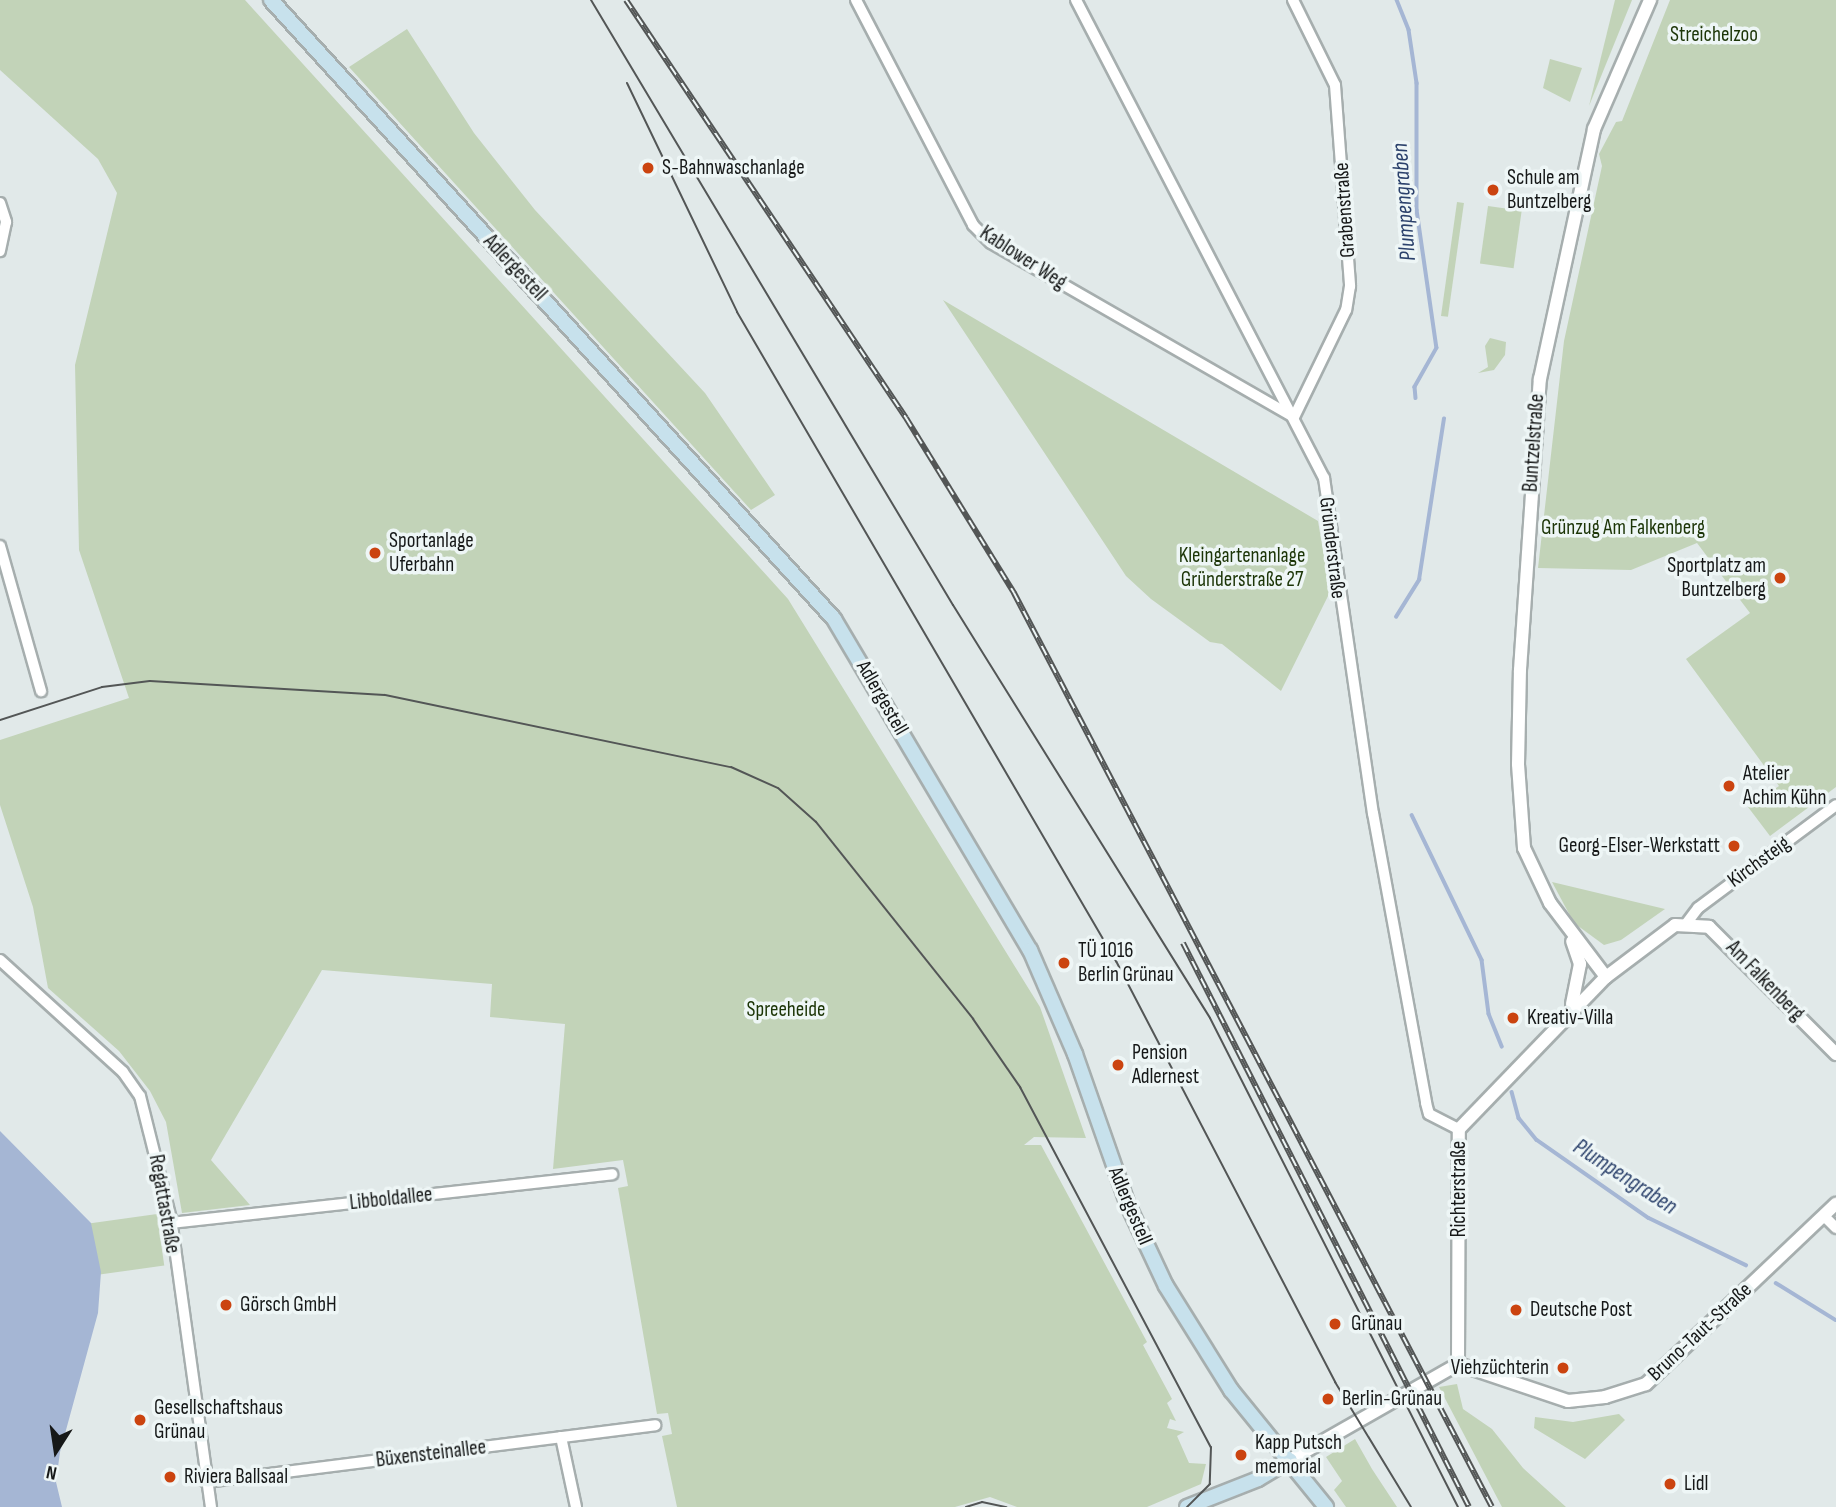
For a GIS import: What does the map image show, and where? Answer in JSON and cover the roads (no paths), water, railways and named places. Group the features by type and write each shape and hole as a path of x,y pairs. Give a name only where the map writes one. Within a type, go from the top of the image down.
{"main road":[{"name":"Adlergestell","path":"271,0 834,620 1030,950 1075,1054 1128,1205 1166,1286 1231,1390 1326,1507"},
{"path":"1187,1507 1258,1479 1290,1460"}],"street":[{"name":"Kablower Weg","path":"856,0 973,226 991,243 1294,417"},
{"name":"Gründerstraße","path":"1076,0 1324,478 1373,814 1426,1103 1429,1114 1459,1129"},
{"name":"Grabenstraße","path":"1293,0 1335,85 1350,286 1346,310 1294,417"},
{"name":"Buntzelstraße","path":"1605,977 1570,934 1550,903 1524,848 1520,814 1518,709 1536,407 1590,141 1612,80 1650,0"},
{"path":"0,203 6,222 0,251"},
{"path":"0,546 3,573 41,691"},
{"name":"Kirchsteig","path":"1686,924 1698,908 1836,806"},
{"name":"Richterstraße","path":"1458,1364 1459,1129 1569,1011 1605,977 1664,931 1686,924"},
{"name":"Am Falkenberg","path":"1686,924 1718,933 1836,1054"},
{"name":"Buntzelstraße","path":"1569,1011 1580,982 1580,964 1570,934"},
{"name":"Regattastraße","path":"0,960 123,1072 140,1096 171,1223 211,1507"},
{"name":"Libboldallee","path":"171,1223 612,1174"},
{"name":"Bruno-Taut-Straße","path":"1458,1364 1568,1401 1605,1397 1646,1384 1836,1204"},
{"path":"1824,1216 1836,1228"},
{"path":"1290,1460 1458,1364"},
{"name":"Büxensteinallee","path":"206,1482 655,1426"},
{"path":"561,1437 576,1507"}],"water":[{"path":"0,1131 91,1223 101,1272 98,1313 60,1452 56,1482 62,1507 0,1507"}],"waterway":[{"name":"Plumpengraben","path":"1397,0 1409,30 1417,83 1417,210 1437,348 1415,387 1416,398"},
{"name":"Plumpengraben","path":"1396,617 1419,580 1444,419"},
{"name":"Plumpengraben","path":"1412,815 1482,960 1489,1014 1502,1047"},
{"name":"Plumpengraben","path":"1512,1092 1519,1118 1537,1140 1649,1218 1746,1265"},
{"name":"Plumpengraben","path":"1776,1283 1836,1320"}],"tram line":[{"path":"591,0 953,605 1210,1018 1458,1507"},
{"path":"627,83 737,312 1116,961 1335,1382 1411,1507"},
{"path":"0,720 102,687 150,681 385,695 731,767 778,788 816,822 973,1019 1020,1087 1211,1447 1210,1484 1187,1507"},
{"path":"966,1507 982,1502 1006,1507"}],"railway":[{"path":"626,0 906,418 1014,593 1492,1507"},
{"path":"1183,943 1469,1507"}],"place":[{"name":"S-Bahnwaschanlage","path":"648,168"},
{"name":"Schule am Buntzelberg","path":"1493,190"},
{"name":"Sportanlage Uferbahn","path":"375,553"},
{"name":"Sportplatz am Buntzelberg","path":"1780,578"},
{"name":"Atelier Achim Kühn","path":"1729,786"},
{"name":"Georg-Elser-Werkstatt","path":"1734,846"},
{"name":"TÜ 1016 Berlin Grünau","path":"1064,963"},
{"name":"Kreativ-Villa","path":"1513,1018"},
{"name":"Pension Adlernest","path":"1118,1065"},
{"name":"Görsch GmbH","path":"226,1305"},
{"name":"Deutsche Post","path":"1516,1310"},
{"name":"Grünau","path":"1335,1324"},
{"name":"Viehzüchterin","path":"1563,1368"},
{"name":"Berlin-Grünau","path":"1328,1399"},
{"name":"Gesellschaftshaus Grünau","path":"140,1420"},
{"name":"Kapp Putsch memorial","path":"1241,1455"},
{"name":"Riviera Ballsaal","path":"170,1477"},
{"name":"Lidl","path":"1670,1484"}],"park label":[{"name":"Streichelzoo","path":"1714,35"},
{"name":"Grünzug Am Falkenberg","path":"1623,528"},
{"name":"Kleingartenanlage Gründerstraße 27","path":"1242,568"},
{"name":"Spreeheide","path":"786,1010"}]}
